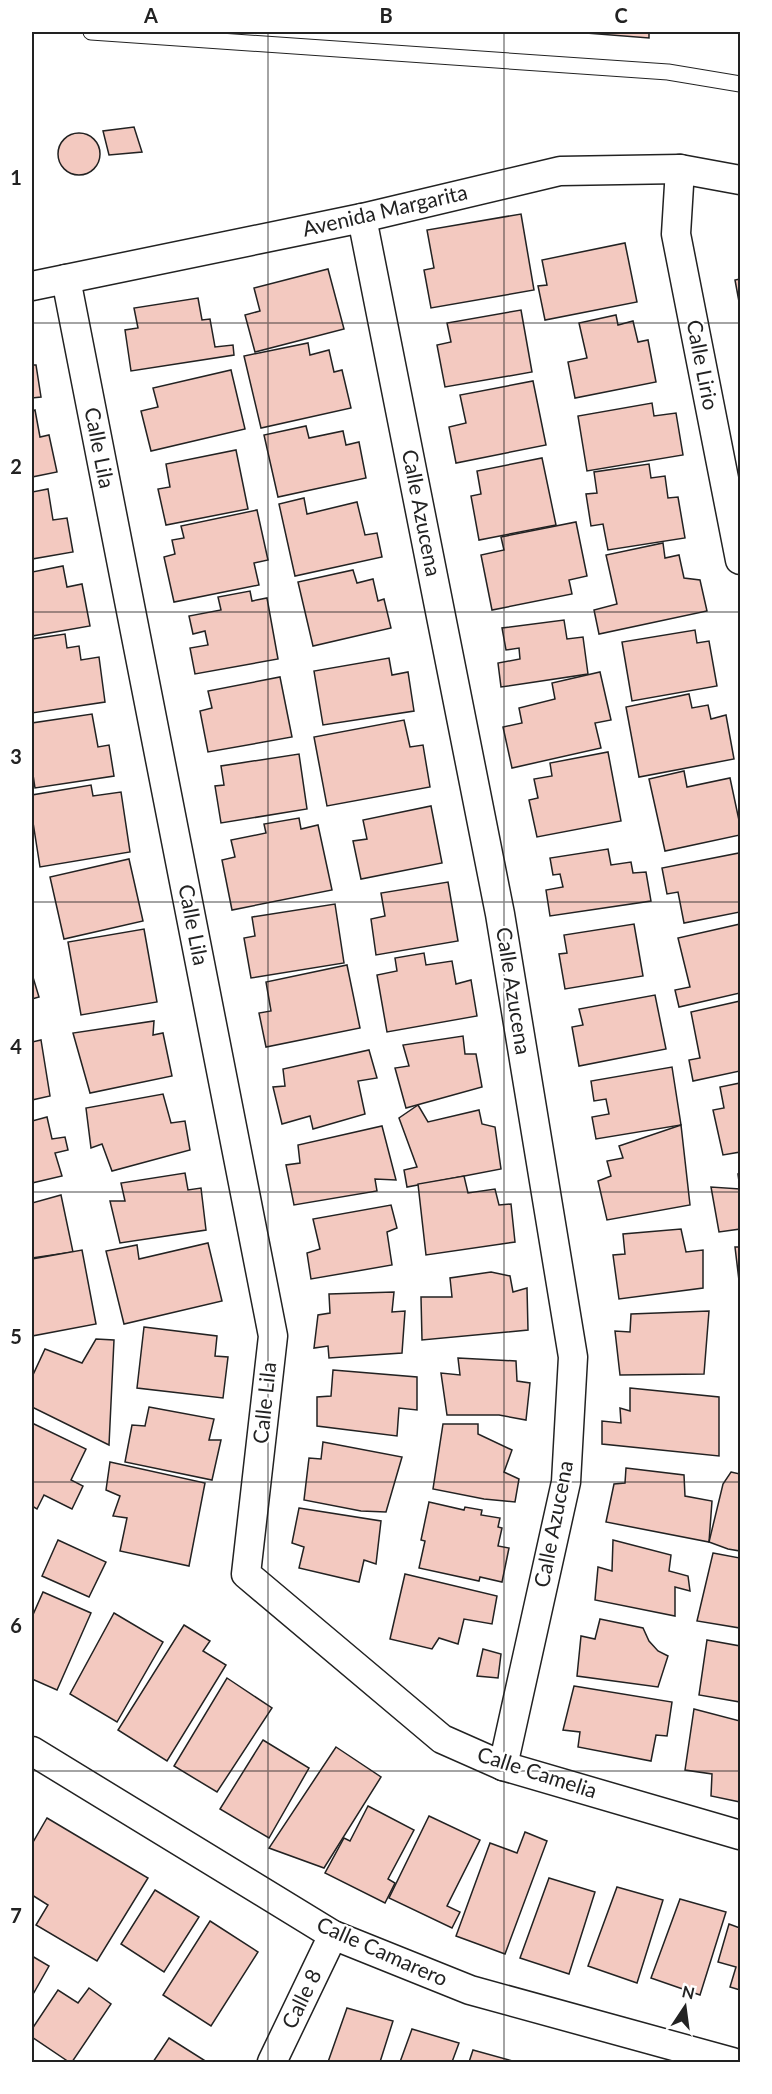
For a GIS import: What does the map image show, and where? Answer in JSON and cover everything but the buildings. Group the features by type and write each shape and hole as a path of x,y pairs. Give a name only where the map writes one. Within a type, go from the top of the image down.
{"street":[{"name":"Avenida Margarita","path":"32,286 362,218 560,171 680,169 741,180"},
{"name":"Calle Lirio","path":"680,169 676,234 741,560"},
{"name":"Calle Azucena","path":"362,218 500,914 573,1357 566,1482 503,1766"},
{"name":"Calle Lila","path":"66,279 273,1336 246,1574"},
{"name":"Calle Camelia","path":"246,1574 442,1739 503,1766 741,1835"},
{"name":"Calle Camarero","path":"32,1750 333,1935 471,1990 732,2062"},
{"name":"Calle 8","path":"272,2062 333,1935"}],"lane":[{"path":"91,32 668,72 741,84"}]}
